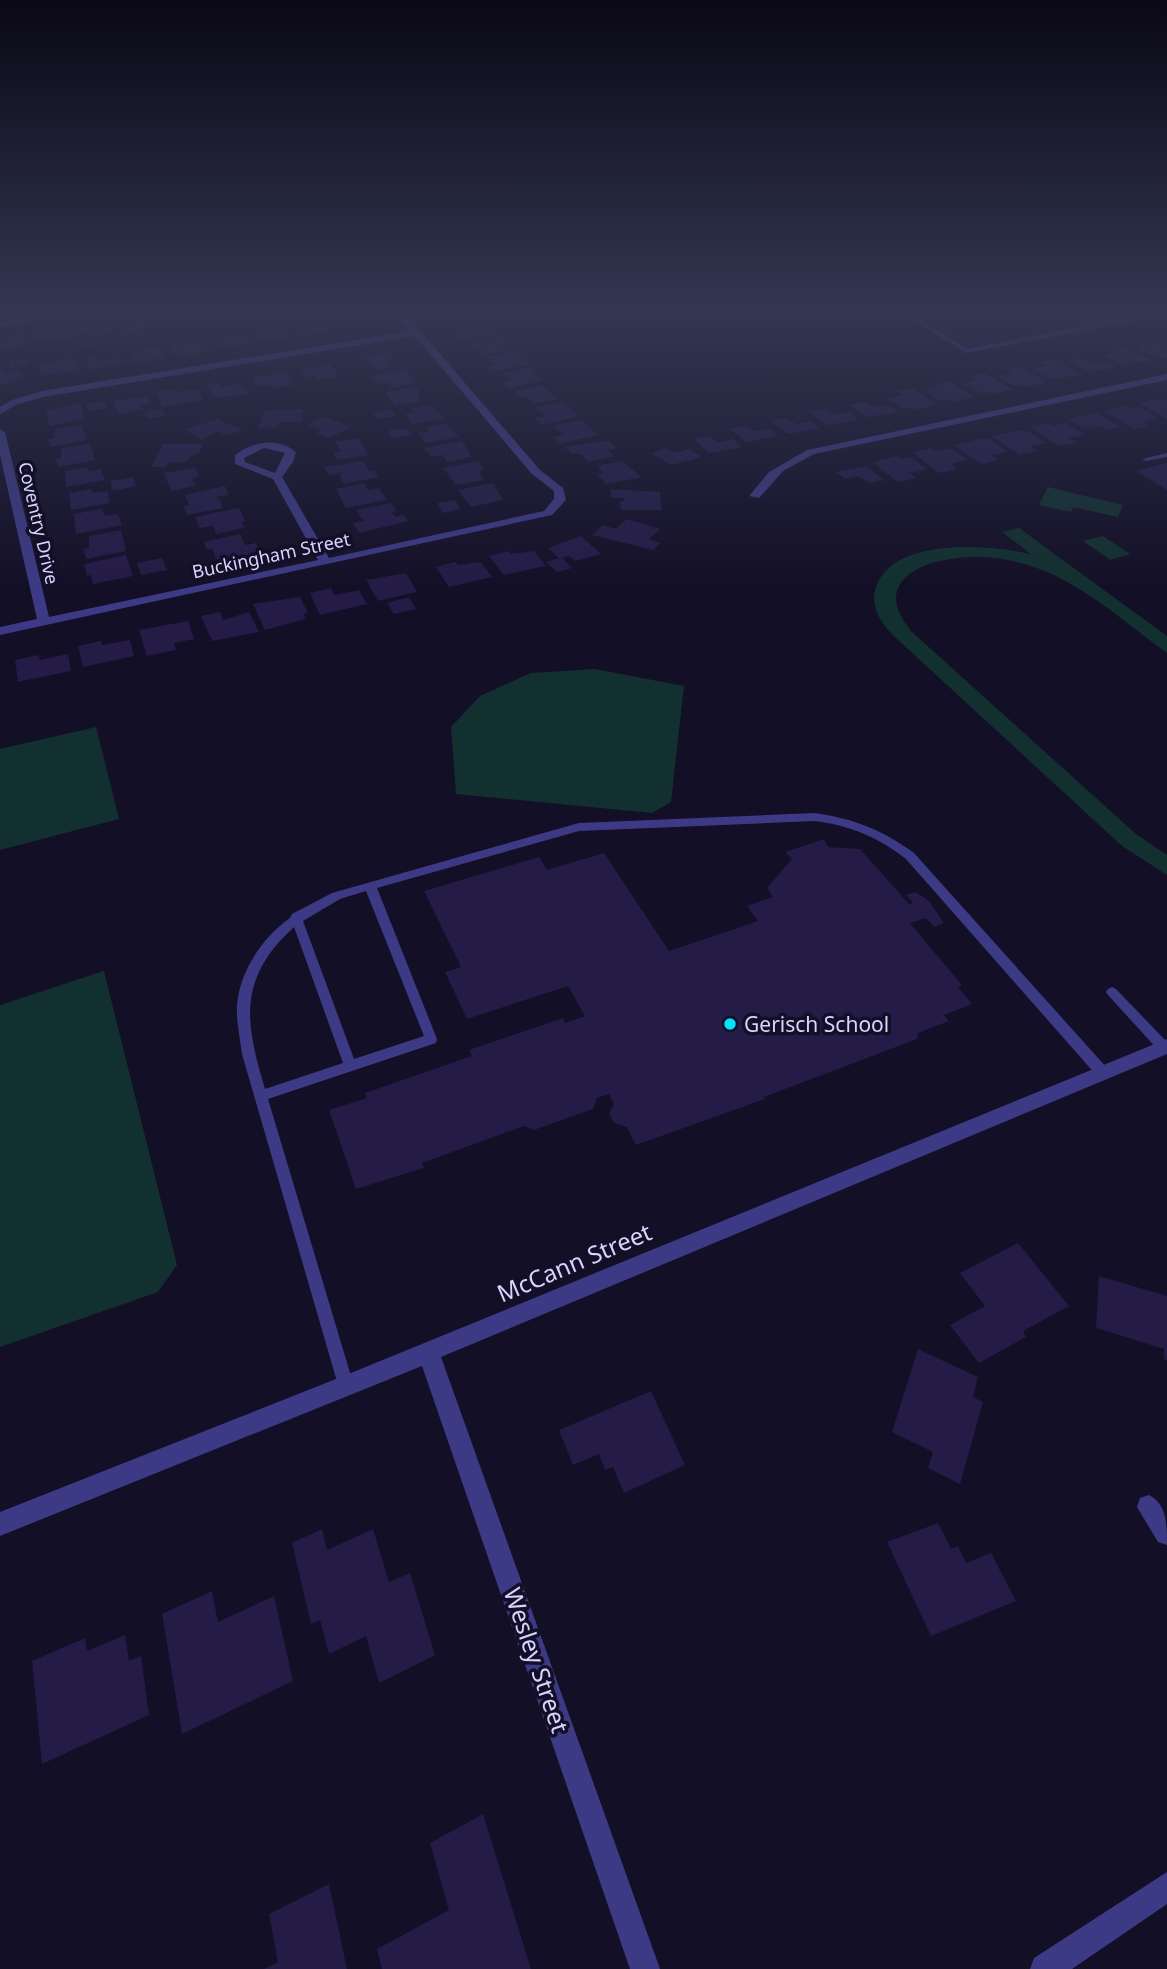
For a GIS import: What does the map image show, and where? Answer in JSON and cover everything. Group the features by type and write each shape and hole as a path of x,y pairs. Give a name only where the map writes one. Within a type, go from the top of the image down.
{"street":[{"name":"Buckingham Street","path":"0,631 548,513 560,500 559,490 536,472 476,403"},
{"path":"755,496 767,477 777,468 811,452 1044,403"},
{"name":"Coventry Drive","path":"0,432 44,622"},
{"path":"277,477 288,462 291,452 282,446 256,446 239,457 240,464 277,477 325,562"},
{"name":"McCann Street","path":"0,1524 346,1386 1166,1046"},
{"name":"Wesley Street","path":"428,1351 645,1969"},
{"path":"1149,1507 1167,1533"},
{"path":"1045,1969 1167,1887"}],"lane":[{"path":"1146,459 1167,454"},
{"path":"841,819 862,813"},
{"path":"346,1386 248,1054 244,1000 254,970 276,935 296,917 336,896 579,827 814,817 841,819 886,837 910,856 1102,1072"},
{"path":"261,1096 431,1039 370,886"},
{"path":"296,917 350,1066"},
{"path":"1112,992 1166,1046"}],"green space":[{"path":"1048,487 1123,505 1118,517 1073,507 1071,512 1039,505"},
{"path":"1019,528 1167,636 1167,653 1096,599 1046,571 1019,562 958,558 929,564 904,579 897,593 897,606 912,632 1136,834 1167,855 1167,875 1122,846 897,639 876,609 876,587 886,571 902,559 922,552 969,547 1031,554 1002,532"},
{"path":"1103,536 1130,554 1110,560 1083,541"},
{"path":"595,669 684,686 671,802 652,813 456,794 451,727 480,696 531,673"},
{"path":"96,727 119,819 0,850 0,749"},
{"path":"104,971 177,1265 158,1292 0,1347 0,1005"}],"building":[{"path":"105,403 107,408 88,412 86,404"},
{"path":"114,403 151,403 141,405 143,410 118,414"},
{"path":"161,403 186,403 162,407"},
{"path":"393,403 414,403 395,406"},
{"path":"565,403 579,416 541,425 535,418 546,416 535,407"},
{"path":"866,403 875,407 888,405 898,412 868,417 849,405"},
{"path":"894,403 938,405 914,410 911,407 902,409"},
{"path":"1139,403 1167,403 1167,419"},
{"path":"80,404 85,419 49,426 46,410"},
{"path":"431,405 444,418 412,424 405,414 415,412 412,408"},
{"path":"1127,406 1131,409 1139,407 1158,418 1143,422 1150,426 1134,429 1104,411"},
{"path":"163,409 165,416 147,419 144,412"},
{"path":"304,409 301,422 279,422 277,427 258,428 265,411"},
{"path":"391,409 396,416 377,419 372,413"},
{"path":"825,409 836,415 849,412 859,420 828,425 810,412"},
{"path":"1097,413 1121,427 1107,430 1100,426 1084,429 1069,419"},
{"path":"324,417 351,427 329,438 316,433 322,430 308,425"},
{"path":"785,418 797,424 810,421 820,428 788,434 771,421"},
{"path":"218,419 242,430 226,436 219,431 202,440 184,429"},
{"path":"582,420 598,435 559,444 552,437 564,435 552,426"},
{"path":"445,423 459,437 426,443 418,433 429,431 426,427"},
{"path":"1049,423 1053,426 1066,423 1085,435 1069,438 1076,443 1059,446 1030,427"},
{"path":"82,425 87,440 51,447 48,439 54,438 55,429"},
{"path":"745,425 756,431 769,429 779,436 746,442 730,429"},
{"path":"407,428 412,435 392,438 387,431"},
{"path":"1028,431 1046,443 1030,447 1037,451 1020,455 992,436"},
{"path":"708,436 719,442 733,439 742,447 709,453 693,439"},
{"path":"358,438 369,455 338,460 333,453 341,451 335,442"},
{"path":"990,439 1008,452 992,455 998,460 981,464 953,445"},
{"path":"608,440 617,448 607,450 614,456 588,462 581,454 572,454 565,447"},
{"path":"462,441 472,457 447,462 442,455 431,457 424,448"},
{"path":"90,444 95,460 58,467 56,459 61,458 62,448"},
{"path":"163,444 203,444 199,453 190,456 187,462 169,462 166,467 151,467"},
{"path":"665,448 677,453 689,449 702,457 671,465 651,453"},
{"path":"932,448 936,451 950,448 968,460 951,464 957,469 939,473 912,452"},
{"path":"898,456 901,459 910,457 927,469 910,473 916,478 898,482 872,462"},
{"path":"363,461 369,471 374,470 378,477 344,484 339,475 342,473 329,475 324,467"},
{"path":"478,461 484,469 479,470 483,480 456,485 443,468"},
{"path":"622,461 642,477 606,484 597,474 604,473 597,466"},
{"path":"1167,463 1167,490 1136,471"},
{"path":"866,466 884,480 870,483 858,476 845,479 836,472"},
{"path":"87,467 89,472 101,469 105,480 66,487 65,471"},
{"path":"195,468 199,475 192,479 195,486 171,491 164,473"},
{"path":"133,477 136,486 113,491 110,481"},
{"path":"364,483 368,490 379,488 387,500 346,508 336,489"},
{"path":"493,483 503,500 471,507 458,490"},
{"path":"225,486 229,495 215,497 223,508 187,515 183,506 189,505 185,495"},
{"path":"92,489 93,493 107,491 110,503 71,510 69,493"},
{"path":"611,489 660,492 662,510 621,510 620,501 624,501 624,498 611,498"},
{"path":"455,500 461,509 443,513 437,503"},
{"path":"391,503 397,511 392,512 395,517 404,515 408,521 359,533 353,523 366,520 362,519 356,510"},
{"path":"239,508 245,521 241,522 244,528 216,534 213,526 200,528 195,517"},
{"path":"102,509 105,516 118,514 122,525 76,534 74,514"},
{"path":"627,519 660,529 649,539 661,543 653,550 592,535 603,525 616,529"},
{"path":"121,530 126,551 86,559 83,549 89,548 89,536"},
{"path":"240,534 245,545 256,543 261,554 217,560 212,549 207,550 204,542"},
{"path":"581,536 601,554 575,561 569,556 562,558 572,568 557,572 546,562 559,558 548,548"},
{"path":"509,551 511,554 534,551 546,566 504,575 489,556"},
{"path":"126,555 133,576 93,584 91,575 87,576 84,564"},
{"path":"162,558 167,570 141,575 137,563"},
{"path":"455,562 458,565 481,562 492,577 449,587 436,567"},
{"path":"406,573 417,592 378,601 366,580"},
{"path":"331,588 334,595 359,590 367,604 320,615 310,593"},
{"path":"300,597 308,613 303,614 306,619 265,630 253,604"},
{"path":"409,597 416,609 394,614 387,603"},
{"path":"220,612 223,620 249,612 259,632 212,641 201,616"},
{"path":"188,621 194,639 174,643 176,650 147,656 139,630"},
{"path":"130,640 134,656 83,667 78,646 101,641 102,645"},
{"path":"68,654 71,671 18,682 15,660 38,655 40,660"},
{"path":"824,839 828,847 860,849 909,904 913,903 906,895 916,892 929,901 944,923 934,927 926,918 910,923 962,985 958,987 972,1004 944,1015 949,1021 918,1033 917,1039 764,1097 765,1099 636,1145 627,1127 614,1123 609,1114 614,1104 609,1094 597,1098 593,1109 534,1130 524,1126 422,1163 424,1168 356,1189 329,1110 367,1098 365,1093 472,1056 469,1050 563,1018 565,1023 585,1016 568,986 467,1019 445,972 461,967 424,891 539,857 547,870 604,853 669,951 758,921 747,906 773,897 767,888 792,859 785,852"},
{"path":"1018,1243 1069,1306 1023,1331 1026,1337 979,1363 950,1325 985,1306 960,1273"},
{"path":"1099,1276 1167,1296 1167,1360 1164,1359 1164,1349 1096,1328"},
{"path":"918,1349 978,1377 973,1397 983,1402 960,1484 928,1468 933,1452 892,1432"},
{"path":"651,1391 685,1465 624,1493 613,1467 605,1470 599,1454 573,1465 559,1430"},
{"path":"938,1523 951,1549 958,1546 966,1563 991,1553 1016,1601 931,1636 887,1542"},
{"path":"322,1529 327,1550 373,1529 389,1582 410,1573 435,1655 379,1683 366,1636 329,1654 320,1620 311,1624 292,1543"},
{"path":"212,1591 218,1622 274,1596 293,1681 182,1734 162,1614"},
{"path":"125,1635 129,1661 141,1656 149,1715 42,1764 32,1661 85,1638 87,1651"},
{"path":"483,1814 531,1969 382,1969 377,1949 449,1910 430,1843"},
{"path":"329,1884 347,1969 264,1969 278,1962 269,1914"}],"place":[{"name":"Gerisch School","path":"730,1024"}]}
